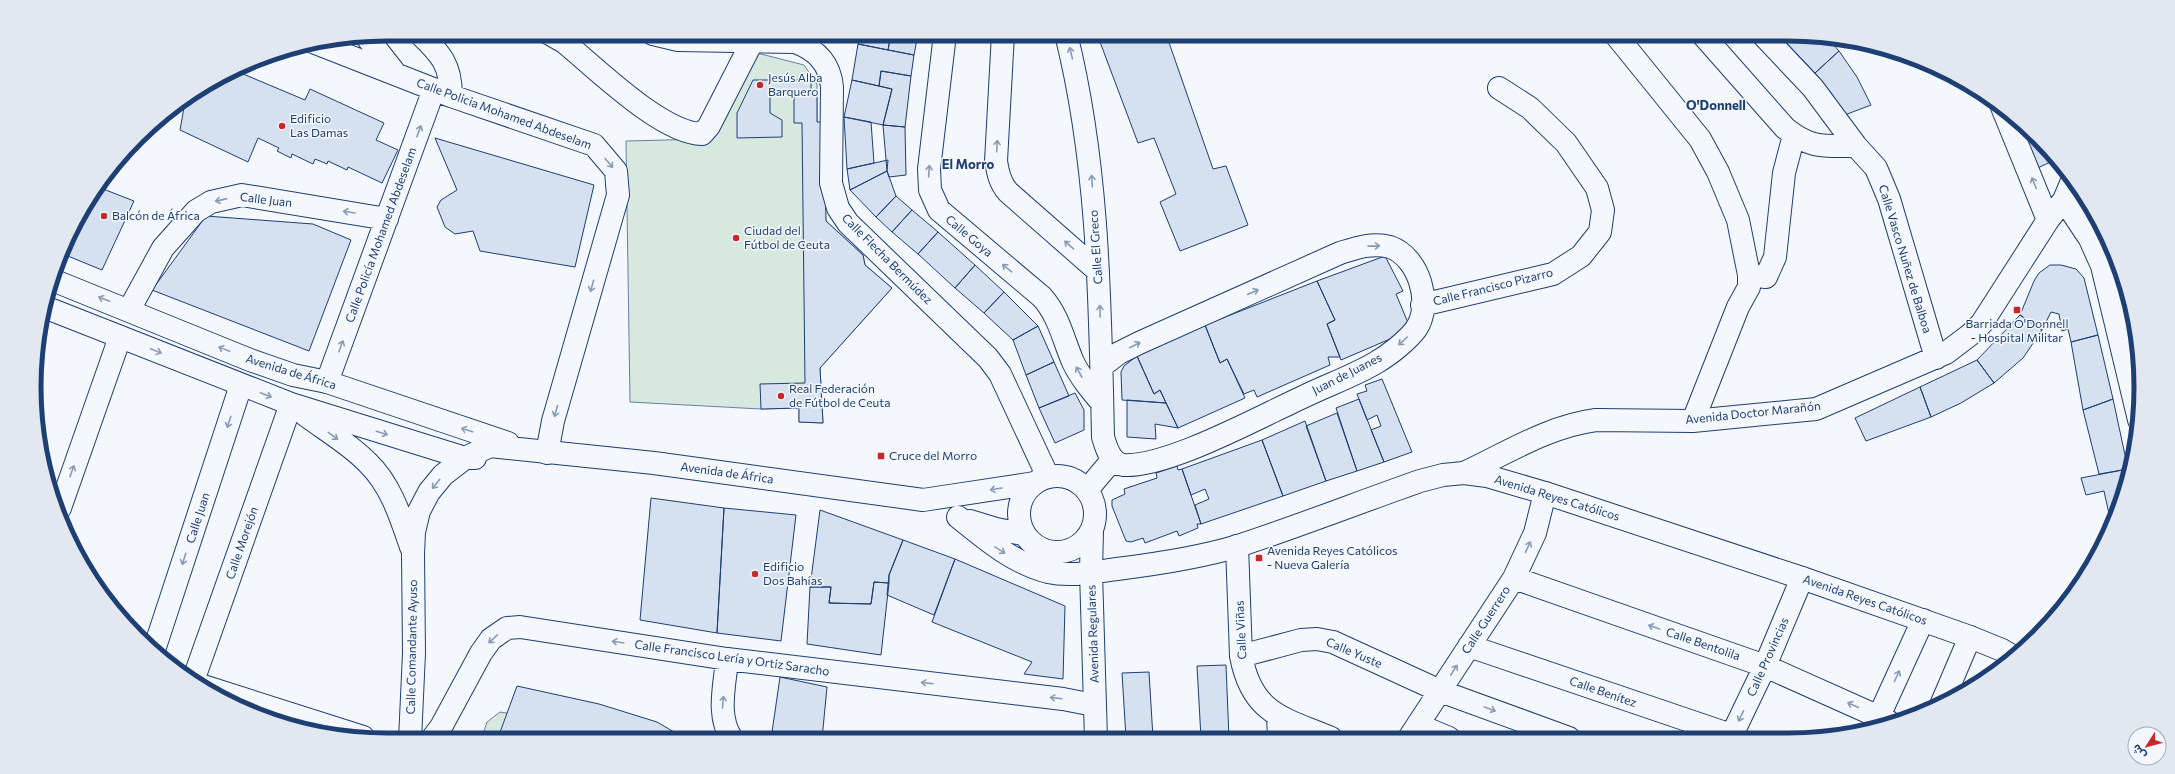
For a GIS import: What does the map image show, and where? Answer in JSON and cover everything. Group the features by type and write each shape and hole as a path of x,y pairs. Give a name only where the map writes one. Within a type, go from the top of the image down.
{"street":[{"path":"428,41 434,47 447,67 451,80 442,92"},
{"path":"561,41 646,109 690,134 702,134 709,126 752,42"},
{"name":"Calle Flecha Bermúdez","path":"715,41 795,42 806,46 824,62 831,83 831,183 838,208 848,223 988,358 1000,374 1042,480"},
{"name":"Calle Goya","path":"944,41 928,180 934,201 947,218 1042,297 1050,306 1056,316 1074,362 1082,377 1102,403"},
{"path":"1003,41 996,161 1002,185 1098,271"},
{"name":"Calle El Greco","path":"1068,41 1078,82 1086,128 1098,271 1103,437 1107,451 1113,459"},
{"path":"1621,41 1700,139 1714,165 1738,220 1749,275 1749,287 1738,307 1693,421"},
{"path":"1708,41 1785,128 1794,135 1815,146 1856,146"},
{"name":"Calle Vasco Nuñez de Balboa","path":"1769,41 1813,88 1856,146 1876,168 1889,199 1936,358"},
{"path":"370,42 395,73"},
{"name":"Calle Policia Mohamed Abdeselam","path":"326,47 442,92 594,145 616,171 618,195 553,421 539,452"},
{"name":"Calle Francisco Pizarro","path":"1422,304 1553,274 1581,256 1600,232 1603,210 1597,188 1566,143 1530,108 1498,88"},
{"name":"Calle Policía Mohamed Abdeselam","path":"327,382 387,219 442,92"},
{"path":"2007,119 2048,220"},
{"path":"1749,275 1766,277 1775,257 1784,173 1794,135"},
{"path":"2068,190 2102,266 2134,397"},
{"name":"Avenida Doctor Marañón","path":"1464,473 1557,429 1582,422 1596,420 1693,421 1816,409 1936,358 1959,344 1982,323 2068,190"},
{"name":"Calle Juan","path":"129,310 163,248 196,211 211,202 242,195 387,219"},
{"name":"Juan de Juanes","path":"1102,366 1120,353 1139,343 1340,253 1358,247 1376,245 1390,247 1402,254 1414,267 1422,289 1421,318 1415,329 1377,362 1203,444 1159,459 1138,463 1122,465 1113,459"},
{"name":"Avenida de África","path":"57,282 250,360 293,375 327,382 539,452"},
{"path":"50,309 291,404 465,458"},
{"path":"61,504 120,337"},
{"name":"Calle Juan","path":"156,644 241,385"},
{"name":"Calle Comandante Ayuso","path":"291,404 368,463 385,486 401,516 413,554"},
{"name":"Calle Morejón","path":"195,675 291,404"},
{"name":"Avenida de África","path":"465,458 490,446 654,464 923,500 1042,480"},
{"name":"Calle Comandante Ayuso","path":"410,733 414,653 414,532 419,511 430,492 443,475 465,458"},
{"path":"1087,490 1113,459"},
{"name":"Avenida Reyes Católicos","path":"958,517 1000,550 1046,572 1063,575 1153,565 1237,546 1420,481 1443,475 1464,473 1487,476 1545,493 1802,578 1970,637 2008,654"},
{"path":"1029,540 1050,552 1067,552 1082,544 1092,530 1096,516 1094,502 1087,490 1076,481 1062,476 1042,480 1025,492 1019,505 1019,520 1029,540 1049,565 1063,575"},
{"name":"Calle Guerrero","path":"1413,731 1514,578 1535,534 1545,493"},
{"name":"Avenida de África","path":"923,500 958,517 1029,540"},
{"path":"1092,530 1111,559 1132,567"},
{"name":"Avenida Regulares","path":"1092,530 1091,572 1096,733"},
{"name":"Calle Viñas","path":"1237,546 1241,656 1244,673 1259,701 1278,716 1319,733"},
{"name":"Calle Bentolila","path":"1514,578 1766,666 1880,720"},
{"name":"Calle Provincias","path":"1735,733 1766,666 1802,578"},
{"path":"1881,720 1923,620"},
{"name":"Calle Francisco Lería y Ortiz Saracho","path":"436,733 481,653 491,639 507,628 520,627 727,659 1063,699 1094,705"},
{"path":"1945,695 1970,637"},
{"name":"Calle Yuste","path":"1241,656 1301,640 1317,639 1333,642 1440,691 1555,733"},
{"name":"Calle Benítez","path":"1469,646 1721,733"},
{"path":"727,659 722,709 728,733"},
{"path":"228,694 337,729"},
{"path":"1278,716 1279,733"},
{"path":"1413,731 1423,733"}],"shaded area":[{"name":"Ciudad del Fútbol de Ceuta","path":"753,52 804,65 817,84 817,122 826,221 863,255 865,265 892,288 820,368 823,423 799,422 799,408 761,409 630,402 626,141 706,139"},
{"path":"500,712 634,733 483,733 487,722"}],"building":[{"path":"860,41 890,41 888,50 858,44"},
{"path":"890,41 917,41 914,55 888,50"},
{"path":"1100,41 1168,41 1213,169 1226,166 1248,225 1180,251 1160,202 1176,194 1154,138 1138,143"},
{"path":"1785,41 1833,44 1839,51 1815,73"},
{"path":"858,44 914,55 911,76 881,71 879,86 852,80"},
{"path":"1839,51 1857,77 1871,105 1842,116 1832,94 1815,73"},
{"path":"881,71 911,76 905,127 883,125 892,89 879,86"},
{"name":"Edificio Las Damas","path":"242,73 305,100 310,89 384,123 376,140 398,150 382,183 348,167 347,170 328,161 327,164 315,159 313,164 292,154 291,158 277,151 279,148 258,138 248,162 180,130 184,106 214,87"},
{"path":"753,80 811,80 811,95 817,96 817,122 824,122 826,221 863,255 865,265 892,288 820,368 823,423 799,422 799,408 761,409 760,384 805,383 802,123 794,123 794,93 770,92 770,113 782,120 782,137 737,138 737,113"},
{"path":"852,80 892,89 883,125 844,117"},
{"path":"844,117 871,122 874,163 847,169"},
{"path":"883,125 905,127 906,175 889,177 887,171"},
{"path":"2015,126 2033,142 2051,162 2029,172"},
{"path":"435,138 594,185 575,267 480,251 473,231 455,234 445,227 437,207 441,200 457,190"},
{"path":"888,160 887,171 850,190 847,169"},
{"path":"887,171 896,196 876,217 850,190"},
{"name":"Balcón de África","path":"103,189 134,201 102,270 67,256 87,214"},
{"path":"896,196 912,210 892,232 876,217"},
{"path":"912,210 938,232 918,254 892,232"},
{"path":"206,216 313,224 351,240 309,351 152,290"},
{"path":"938,232 975,265 955,288 918,254"},
{"path":"1385,256 1403,291 1396,294 1411,330 1341,360 1327,324 1335,320 1317,281"},
{"path":"975,265 1004,292 984,313 955,288"},
{"path":"2050,265 2061,265 2076,269 2084,278 2098,335 2071,342 2068,329 2062,331 2059,314 2051,312 2042,330 2020,315 2034,281 2039,273"},
{"path":"1317,281 1335,320 1327,324 1340,357 1328,357 1330,365 1257,397 1254,390 1244,394 1227,359 1220,363 1205,325"},
{"path":"1004,292 1038,326 1013,340 984,313"},
{"path":"2020,315 2042,330 2023,358 1994,383 1977,360"},
{"path":"1205,325 1220,363 1227,359 1245,398 1178,428 1160,390 1154,394 1137,356"},
{"path":"1038,326 1054,362 1026,375 1013,340"},
{"path":"2098,335 2113,399 2083,410 2071,342"},
{"path":"1137,356 1154,394 1160,390 1166,403 1122,400 1121,372 1124,366"},
{"path":"1977,360 1994,383 1961,403 1931,417 1920,387"},
{"path":"1054,362 1069,396 1039,408 1026,375"},
{"path":"1382,379 1412,452 1384,462 1371,430 1381,426 1377,415 1367,420 1357,394 1367,391 1365,385"},
{"path":"1920,387 1931,417 1866,441 1855,418"},
{"path":"1075,393 1084,410 1084,430 1055,443 1039,408"},
{"path":"1359,399 1384,462 1357,471 1336,408"},
{"path":"2113,399 2126,460 2124,470 2099,474 2083,410"},
{"path":"1127,400 1166,403 1178,428 1155,424 1156,439 1127,437"},
{"path":"1337,413 1357,471 1326,481 1306,426"},
{"path":"1305,421 1326,481 1283,496 1262,440"},
{"path":"1262,440 1283,496 1201,524 1195,505 1209,499 1205,489 1191,495 1182,469"},
{"path":"1177,466 1178,470 1182,469 1201,524 1197,524 1198,528 1179,536 1177,531 1145,543 1143,538 1131,542 1126,541 1112,506 1112,500 1125,494 1124,489 1157,478 1156,473"},
{"path":"2124,470 2110,514 2104,491 2086,495 2081,478"},
{"path":"651,498 724,508 717,633 640,620"},
{"name":"Edificio Dos Bahías","path":"724,508 796,515 781,641 717,633"},
{"path":"820,510 903,540 889,575 889,583 874,582 871,604 829,603 831,587 810,587"},
{"path":"903,540 955,559 934,615 887,595 889,575"},
{"path":"955,559 1065,606 1063,679 1024,674 1032,662 932,622"},
{"path":"874,582 889,583 881,655 807,644 810,587 831,587 829,603 871,604"},
{"path":"1226,665 1229,733 1201,733 1197,666"},
{"path":"1149,672 1153,733 1126,733 1122,673"},
{"path":"780,677 827,687 823,733 772,733"},
{"path":"517,686 599,704 657,722 676,733 500,733"}],"place":[{"name":"Jesús Alba Barquero","path":"760,85"},
{"name":"Edificio Las Damas","path":"282,126"},
{"name":"Balcón de África","path":"104,216"},
{"name":"Ciudad del Fútbol de Ceuta","path":"736,238"},
{"name":"Barriada O'Donnell - Hospital Militar","path":"2017,310"},
{"name":"Real Federación de Fútbol de Ceuta","path":"781,396"},
{"name":"Cruce del Morro","path":"881,456"},
{"name":"Avenida Reyes Católicos - Nueva Galería","path":"1259,558"},
{"name":"Edificio Dos Bahías","path":"755,574"}],"district":[{"name":"O'Donnell","path":"1716,105"},
{"name":"El Morro","path":"968,164"}]}
